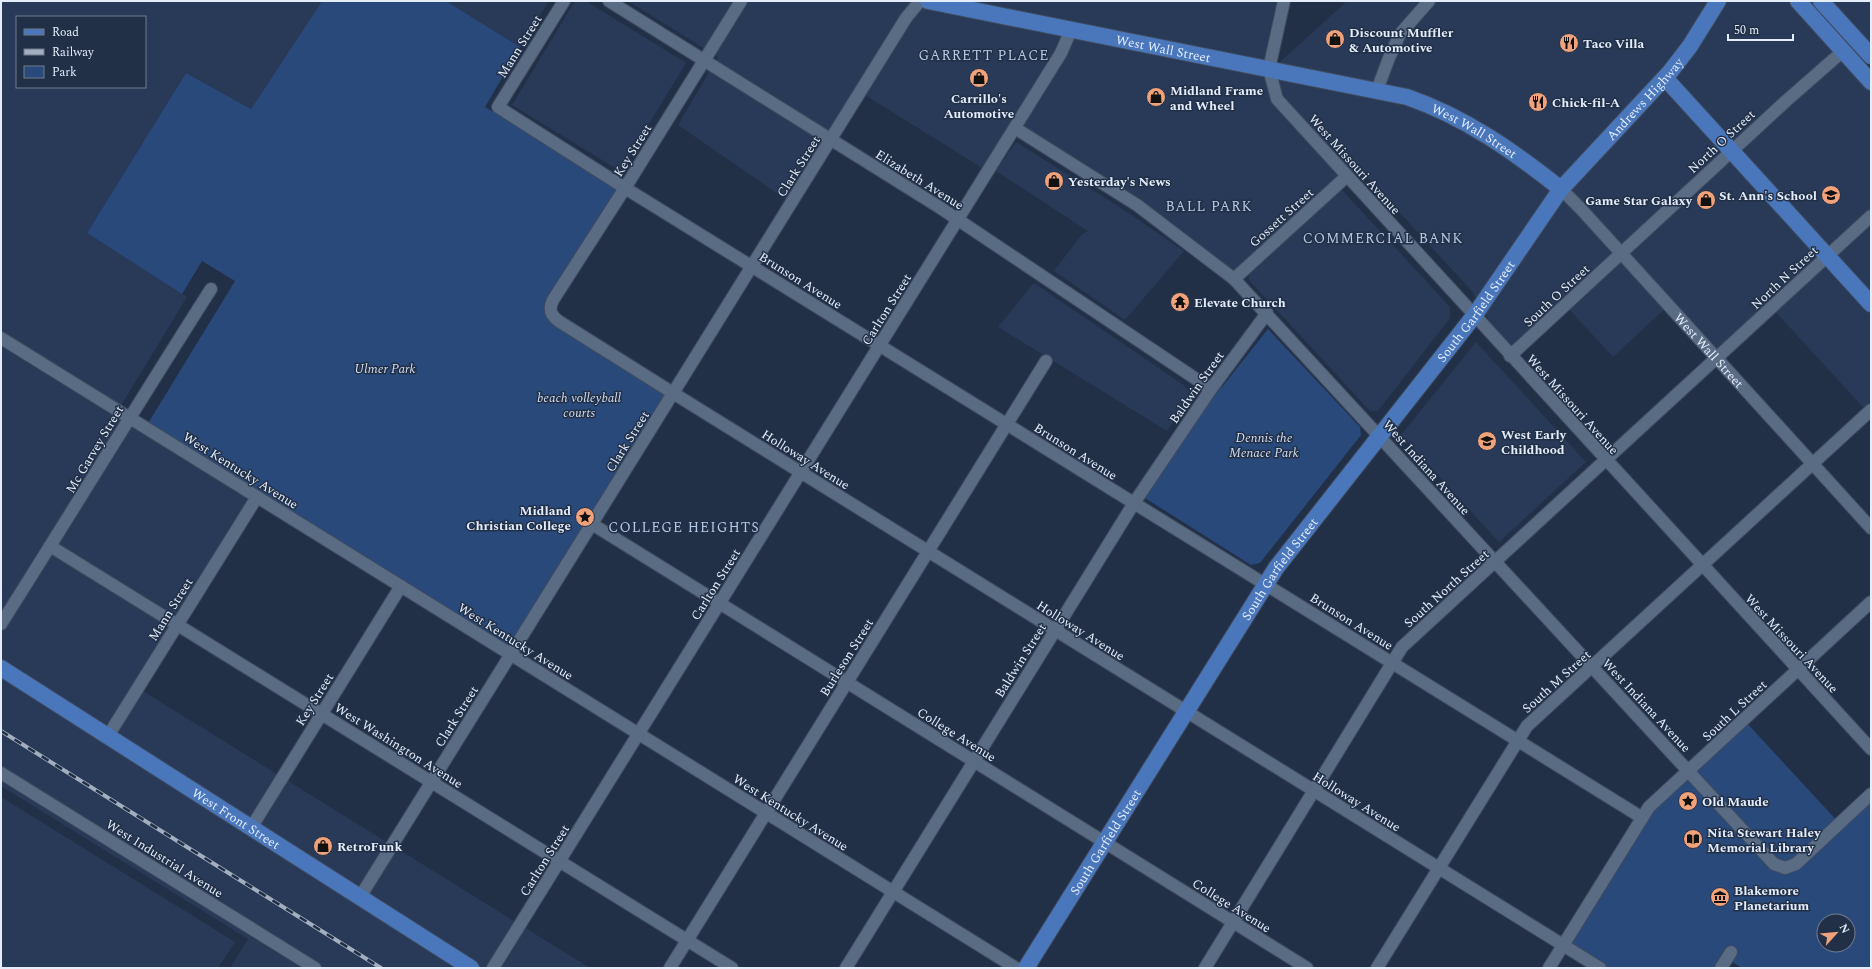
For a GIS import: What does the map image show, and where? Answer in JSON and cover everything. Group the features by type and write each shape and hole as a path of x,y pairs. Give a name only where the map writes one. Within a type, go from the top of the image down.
{"main road":[{"name":"West Wall Street","path":"928,1 1407,97 1446,112 1507,147 1561,189"},
{"name":"Andrews Highway","path":"1561,189 1665,78 1690,46 1718,1"},
{"path":"1798,1 1871,82"},
{"path":"1820,1 1871,56"},
{"path":"1665,78 1871,304"},
{"name":"South Garfield Street","path":"1026,968 1281,562 1474,316 1561,189"},
{"name":"West Front Street","path":"1,668 471,968"}],"street":[{"name":"Mann Street","path":"498,107 564,1"},
{"name":"Elizabeth Avenue","path":"609,1 958,219 1211,389"},
{"name":"Key Street","path":"551,313 550,307 553,300 625,188 741,1"},
{"name":"Clark Street","path":"360,898 906,18 920,1"},
{"path":"1269,69 1284,1"},
{"path":"1377,90 1400,34 1429,1"},
{"name":"Carlton Street","path":"494,968 559,861 720,604 800,472 1015,128 1061,53 1071,30"},
{"name":"North O Street","path":"1621,254 1843,51"},
{"name":"West Missouri Avenue","path":"1269,69 1277,99 1510,356 1871,749"},
{"name":"Brunson Avenue","path":"498,107 625,188 1641,818"},
{"name":"West Indiana Avenue","path":"1015,128 1137,205 1234,279 1771,861 1782,867 1788,867 1796,864 1871,794"},
{"name":"Gossett Street","path":"1234,279 1347,176"},
{"name":"West Wall Street","path":"1561,189 1581,209 1871,528"},
{"name":"North N Street","path":"1716,359 1871,216"},
{"name":"South O Street","path":"1510,356 1621,254"},
{"name":"Mc Garvey Street","path":"1,624 211,288"},
{"name":"Holloway Avenue","path":"551,313 560,322 673,393 1600,968"},
{"name":"Baldwin Street","path":"846,968 1134,503 1211,389 1267,313"},
{"name":"West Kentucky Avenue","path":"1,338 1016,968"},
{"name":"South North Street","path":"1205,968 1402,647 1716,359"},
{"name":"Burleson Street","path":"670,968 1046,361"},
{"name":"South M Street","path":"1377,968 1527,726 1871,410"},
{"name":"Mann Street","path":"108,736 257,497"},
{"name":"College Avenue","path":"592,524 1308,968"},
{"name":"West Washington Avenue","path":"50,546 732,968"},
{"name":"Key Street","path":"251,828 401,586"},
{"name":"South L Street","path":"1549,968 1649,807 1871,602"},
{"name":"West Industrial Avenue","path":"1,773 315,968"},
{"path":"1721,968 1731,952"}],"shaded area":[{"path":"1,1 322,1 251,109 186,73 87,233 187,297 120,407 257,497 138,688 590,968 230,968 248,939 1,786"},
{"path":"446,1 549,1 520,47"},
{"path":"575,1 586,1 686,63 620,171 512,105"},
{"path":"628,1 1282,1 1270,71 1347,1 1808,1 1871,70 1871,416 1772,308 1716,359 1668,306 1613,357 1565,305 1510,356 1471,290 1362,172 1347,176 1235,278 1015,128 987,171 860,92 791,203 678,125 718,57"},
{"path":"1826,1 1871,1 1871,50"},
{"path":"1016,142 1115,204 1184,251 1125,320 1054,271 1082,234 1088,231 996,171"},
{"path":"1339,191 1343,191 1450,307 1450,318 1378,411 1370,411 1249,280 1249,275"},
{"path":"1034,283 1185,386 1192,394 1167,431 998,327"},
{"name":"West Early Childhood","path":"1476,342 1586,462 1499,542 1401,435"},
{"path":"1,797 235,942 218,968 1,968"}],"green space":[{"name":"Ulmer Park","path":"322,1 446,1 520,47 485,107 622,189 549,311 670,394 511,651 147,425 235,281 202,261 182,294 87,233 186,73 251,109"},
{"name":"Dennis the Menace Park","path":"1268,329 1360,427 1361,435 1260,563 1251,565 1145,498 1181,441 1221,387"},
{"path":"1744,720 1841,825 1871,798 1871,968 1742,968 1722,955 1714,968 1606,968 1568,944 1652,809"}],"railway":[{"path":"1,731 381,968"}],"place":[{"name":"Discount Muffler & Automotive","path":"1335,39"},
{"name":"Taco Villa","path":"1569,43"},
{"name":"Carrillo's Automotive","path":"979,78"},
{"name":"Midland Frame and Wheel","path":"1156,97"},
{"name":"Chick-fil-A","path":"1538,102"},
{"name":"Yesterday's News","path":"1054,181"},
{"name":"St. Ann's School","path":"1831,195"},
{"name":"Game Star Galaxy","path":"1706,200"},
{"name":"Elevate Church","path":"1180,302"},
{"name":"West Early Childhood","path":"1487,441"},
{"name":"Midland Christian College","path":"585,517"},
{"name":"Old Maude","path":"1688,801"},
{"name":"Nita Stewart Haley Memorial Library","path":"1693,839"},
{"name":"RetroFunk","path":"323,846"},
{"name":"Blakemore Planetarium","path":"1720,897"}],"district":[{"name":"GARRETT PLACE","path":"984,55"},
{"name":"BALL PARK","path":"1209,206"},
{"name":"COMMERCIAL BANK","path":"1383,238"},
{"name":"COLLEGE HEIGHTS","path":"684,527"}],"park label":[{"name":"beach volleyball courts","path":"579,404"}]}
